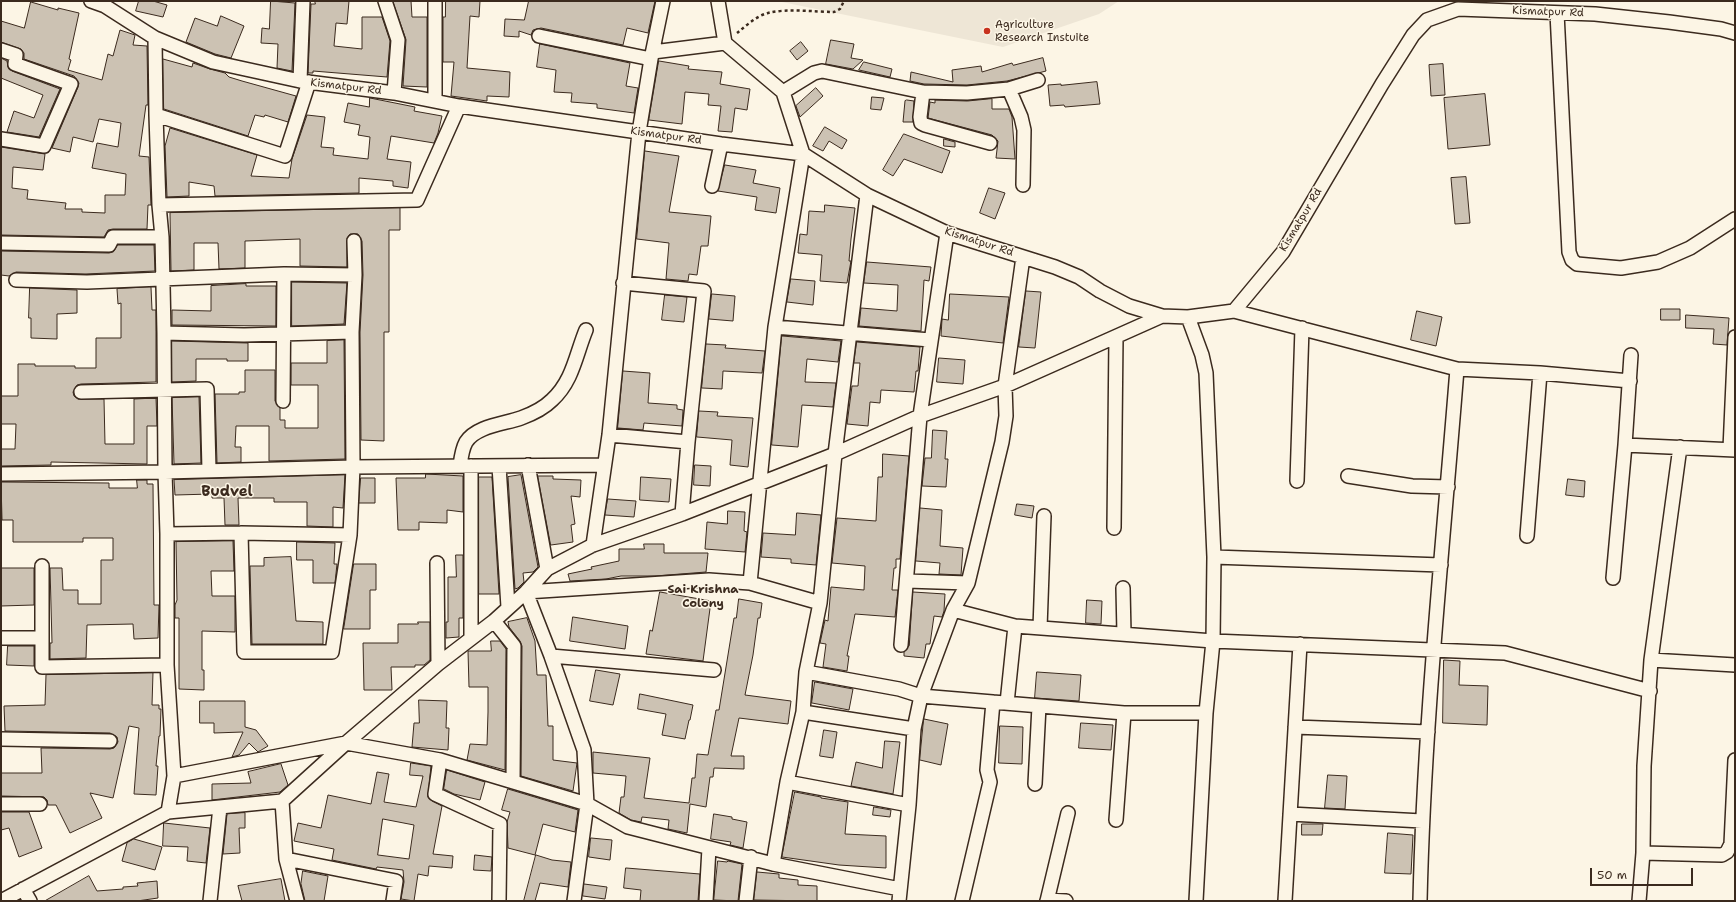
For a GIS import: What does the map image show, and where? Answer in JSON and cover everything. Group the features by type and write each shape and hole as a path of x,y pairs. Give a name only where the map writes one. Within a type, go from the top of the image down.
{"street":[{"name":"Kismatpur Rd","path":"91,1 105,6 155,38 213,62 304,82 394,93 459,106 721,144 803,154 868,195 947,233 1055,267 1080,277 1100,291 1129,306 1162,316 1188,317 1234,311 1283,252 1382,84 1413,35 1427,20 1458,9 1595,14 1721,29 1735,33"},
{"path":"156,115 285,156 304,82 303,1"},
{"path":"385,1 398,40 394,93"},
{"path":"435,1 435,100"},
{"path":"593,545 609,435 639,132 663,1"},
{"path":"718,1 725,43 783,92 803,154 775,327 750,583"},
{"path":"1557,13 1569,244 1572,260 1577,264 1622,268 1658,262 1690,248 1735,219"},
{"path":"539,36 652,56 725,43"},
{"path":"155,38 156,115 163,278 167,534 167,665 174,776 168,812"},
{"path":"1,50 16,55 15,64 71,84 44,146 1,139"},
{"path":"783,92 814,73 822,71 829,71 923,92 967,93 1009,89 1038,80"},
{"path":"1009,89 1021,118 1024,130 1023,185"},
{"path":"923,92 920,117 921,123 990,143"},
{"path":"159,205 417,200 459,106"},
{"path":"712,186 721,144"},
{"path":"773,864 802,712 806,672 820,603 835,454 868,195"},
{"path":"901,645 920,416 930,340 947,233"},
{"path":"1,243 109,245 113,237 162,237"},
{"path":"241,533 244,652 332,652 350,535 352,467 352,332 355,275 354,241"},
{"path":"174,776 346,743 440,760 587,804 628,827 900,895 909,805 914,729 921,696 953,610 968,583 1002,442 1006,416 1005,386 1023,257"},
{"path":"283,401 284,274"},
{"path":"16,280 87,282 284,274 355,275"},
{"path":"623,283 704,291 682,514"},
{"path":"1234,311 1457,369 1540,373 1630,381"},
{"path":"1,901 168,812 282,801 346,743 438,664 494,621 526,592 547,569 593,545 682,514 835,454 920,416 1005,386 1162,316"},
{"path":"1188,317 1202,355 1206,373 1214,557 1213,641 1206,713 1196,901"},
{"path":"775,327 930,340"},
{"path":"1297,481 1302,328"},
{"path":"471,638 466,466 462,451 466,441 476,434 491,426 521,418 546,406 554,399 574,369 577,352 586,330"},
{"path":"164,333 284,335 352,332"},
{"path":"1114,528 1116,337"},
{"path":"1625,445 1732,450 1735,337"},
{"path":"1613,578 1625,445 1631,355"},
{"path":"1420,901 1422,821 1433,650 1457,369"},
{"path":"1527,536 1540,373"},
{"path":"81,392 207,389 209,470"},
{"path":"609,435 688,442"},
{"path":"1639,901 1643,853 1644,766 1651,660 1680,447"},
{"path":"528,465 547,569"},
{"path":"1,474 165,472 352,467 604,465"},
{"path":"498,466 508,607"},
{"path":"1348,476 1412,486 1448,487"},
{"path":"1040,628 1044,516"},
{"path":"167,534 241,533 350,535"},
{"path":"1214,557 1440,565"},
{"path":"437,563 438,664"},
{"path":"42,566 42,667 167,665"},
{"path":"526,592 709,580 750,583 820,603"},
{"path":"907,581 968,583"},
{"path":"1123,588 1124,634"},
{"path":"526,592 551,656 584,750 587,804 574,901"},
{"path":"953,610 1015,626 1040,628 1213,641 1505,653 1650,691"},
{"path":"494,621 514,646 513,782"},
{"path":"1007,703 1015,626"},
{"path":"1,638 41,638"},
{"path":"1285,901 1300,644"},
{"path":"551,656 714,670"},
{"path":"1651,660 1735,665"},
{"path":"806,672 899,689 921,696 1124,713 1206,713"},
{"path":"962,901 990,782 987,770 993,702"},
{"path":"1035,784 1039,706"},
{"path":"802,712 914,729"},
{"path":"1116,820 1124,713"},
{"path":"1295,727 1428,732"},
{"path":"1,739 110,741"},
{"path":"440,760 435,794 500,824 499,901"},
{"path":"1643,853 1722,854 1727,852 1730,844 1735,760"},
{"path":"788,782 909,805"},
{"path":"282,801 286,859 297,901"},
{"path":"1,804 40,804"},
{"path":"210,901 220,806"},
{"path":"1066,901 1047,901 1068,813"},
{"path":"1290,814 1422,821"},
{"path":"706,901 709,848"},
{"path":"746,901 750,857"},
{"path":"286,859 396,881 393,901"},
{"path":"23,889 30,901"}],"path":[{"path":"725,43 756,18 767,13 779,11 834,12 840,9 844,1"}],"shaded area":[{"name":"Agriculture Research Instuite","path":"777,1 1119,1 1099,14 1003,47"}],"building":[{"path":"139,1 153,1 167,5 163,17 136,11"},
{"path":"271,1 295,3 292,71 277,68 278,44 261,43 262,28 269,29"},
{"path":"315,1 349,1 347,24 336,23 334,46 362,49 362,17 382,17 390,41 387,77 313,71 313,73 308,73 311,4 315,4"},
{"path":"393,1 411,1 412,17 427,17 427,87 403,86 406,40"},
{"path":"446,1 480,1 479,17 470,16 467,68 510,72 509,97 487,96 487,101 451,96 454,62 443,62 443,17 445,17"},
{"path":"529,1 655,1 648,33 627,28 623,45 541,28 533,30 531,35 519,31 519,37 504,36 505,19 524,20"},
{"path":"31,2 58,10 58,8 79,13 68,70 102,80 108,54 113,56 120,30 135,35 133,45 147,46 148,105 146,105 139,156 149,157 151,205 148,205 147,229 113,229 108,230 104,237 1,235 1,147 45,154 43,170 13,167 12,188 28,190 27,199 66,203 65,209 82,209 82,212 105,213 105,195 125,195 126,174 92,168 97,143 118,147 121,123 99,119 93,142 73,137 70,152 52,148 79,83 74,76 24,59 24,53 21,49 1,42 1,21 24,28"},
{"path":"221,16 244,26 231,58 215,54 186,42 195,18 217,26"},
{"path":"831,40 854,44 851,58 863,60 853,69 826,64"},
{"path":"801,42 808,51 797,60 790,51"},
{"path":"540,44 630,63 626,86 638,88 634,113 597,108 597,104 571,102 572,93 554,92 556,70 537,67"},
{"path":"1,58 7,61 8,67 12,71 60,89 39,137 7,132 14,111 34,118 43,95 1,78"},
{"path":"1043,58 1046,71 1007,81 967,85 924,84 910,81 911,72 953,82 952,70 981,66 982,72 1012,63 1013,65"},
{"path":"163,59 192,67 193,63 225,73 229,77 296,96 288,122 265,115 264,117 255,115 248,136 164,109"},
{"path":"659,61 689,66 688,69 722,72 720,84 750,89 747,110 735,108 732,132 718,131 721,106 708,105 709,94 685,92 682,124 649,120"},
{"path":"864,62 892,69 890,77 859,70"},
{"path":"1443,64 1445,95 1431,96 1429,65"},
{"path":"1097,82 1100,104 1065,107 1064,105 1050,106 1048,85"},
{"path":"816,88 823,96 800,117 796,106"},
{"path":"1485,94 1490,145 1448,149 1444,98"},
{"path":"872,97 884,98 881,110 871,109"},
{"path":"370,98 415,107 414,111 442,116 434,143 391,136 387,159 411,162 408,188 393,186 393,181 359,178 359,193 215,196 214,186 189,182 189,196 167,197 165,146 170,128 257,155 251,176 289,178 292,159 307,115 325,117 321,147 334,148 333,155 368,159 370,137 358,135 360,125 344,122 348,103 369,107"},
{"path":"992,99 992,109 1009,109 1012,117 1015,159 996,158 998,141 992,135 928,118 930,102 935,103 935,100 967,101"},
{"path":"905,101 914,101 913,122 903,122"},
{"path":"825,127 847,140 842,149 829,141 823,151 813,146"},
{"path":"904,134 950,151 942,173 904,159 893,176 883,170"},
{"path":"944,139 955,142 955,147 944,146"},
{"path":"645,151 679,156 669,212 711,216 708,246 701,246 697,275 689,274 688,281 666,279 669,243 637,239"},
{"path":"725,165 756,170 753,183 780,188 776,213 755,210 757,197 718,191"},
{"path":"1466,177 1470,223 1455,224 1451,178"},
{"path":"989,188 1005,193 995,219 980,213"},
{"path":"825,205 855,208 849,261 851,261 847,283 820,281 822,255 798,253 800,234 807,235 809,211 824,212"},
{"path":"400,208 400,230 389,230 389,332 384,332 384,441 361,440 360,332 363,275 362,241 358,234 350,234 347,238 347,267 300,266 300,239 245,241 245,268 219,269 218,243 194,243 194,270 171,271 170,213"},
{"path":"118,245 154,245 155,271 85,274 16,272 9,276 1,275 1,251 109,253 113,252"},
{"path":"867,262 931,267 929,281 924,280 921,331 859,326 861,308 897,311 898,285 864,283"},
{"path":"791,279 815,281 813,305 787,302"},
{"path":"292,282 347,283 344,324 292,326"},
{"path":"246,284 246,286 276,286 276,326 172,325 172,310 211,311 211,286"},
{"path":"151,287 152,310 156,310 156,382 81,384 77,385 73,392 74,396 78,399 104,399 105,444 134,444 134,399 156,398 157,426 147,426 147,464 51,462 51,465 1,466 1,449 15,449 16,424 1,424 1,396 18,396 18,364 96,368 96,338 121,338 121,303 118,304 117,289"},
{"path":"30,288 77,290 77,313 57,314 57,339 31,338 31,318 29,318"},
{"path":"1026,291 1041,292 1035,348 1019,347"},
{"path":"712,294 735,296 733,321 709,319"},
{"path":"950,294 1009,297 1003,343 941,336 942,319 948,320"},
{"path":"665,295 687,297 684,322 662,320"},
{"path":"1661,309 1680,309 1680,320 1661,320"},
{"path":"1417,311 1442,317 1436,346 1411,340"},
{"path":"1686,315 1729,318 1727,345 1713,344 1714,329 1686,328"},
{"path":"782,336 841,341 838,362 807,359 805,382 836,383 833,407 802,405 798,447 772,445"},
{"path":"344,340 345,459 269,461 269,426 236,426 235,447 241,447 241,462 217,463 215,394 239,394 239,392 245,392 245,370 275,370 275,401 280,408 280,420 285,420 285,428 318,428 318,385 291,385 291,363 327,363 327,341"},
{"path":"172,341 248,343 248,361 196,359 196,381 172,382"},
{"path":"857,342 920,347 914,392 881,390 880,403 870,402 868,426 847,424 852,386 858,386 860,363 854,363"},
{"path":"706,344 726,345 725,348 765,351 762,373 723,371 722,389 702,388"},
{"path":"939,358 965,360 963,384 937,382"},
{"path":"623,371 650,373 648,403 677,405 677,409 683,410 682,426 644,423 643,430 618,428"},
{"path":"199,397 201,463 174,464 172,398"},
{"path":"699,411 718,412 717,416 753,418 748,467 730,465 732,440 697,437"},
{"path":"933,430 947,431 945,459 948,459 946,487 922,486 925,458 931,458"},
{"path":"883,454 909,456 900,559 896,559 892,590 898,590 895,617 855,614 847,656 849,656 847,671 823,667 826,644 820,643 825,620 828,621 831,587 864,590 865,566 832,563 837,518 876,521 878,477 882,477"},
{"path":"695,465 711,466 710,486 694,485"},
{"path":"426,474 463,476 463,512 447,510 447,523 419,522 419,530 398,530 396,478 425,478"},
{"path":"345,475 343,508 333,507 333,527 307,526 307,502 274,502 274,498 238,498 239,525 225,525 224,498 212,498 212,494 175,495 174,480"},
{"path":"521,475 538,567 533,572 523,573 524,582 515,589 508,477"},
{"path":"538,476 553,476 553,479 581,480 580,497 571,496 575,524 571,525 573,542 551,545"},
{"path":"479,477 492,477 499,594 479,594"},
{"path":"641,477 671,479 669,502 640,500"},
{"path":"361,478 375,478 375,503 359,503"},
{"path":"1568,479 1585,481 1584,497 1566,495"},
{"path":"137,480 147,480 147,484 153,484 154,605 159,605 158,638 134,639 133,624 87,625 86,658 50,659 50,643 52,643 50,568 62,568 63,590 78,590 78,604 101,604 101,560 113,560 113,538 83,538 83,542 13,542 13,520 2,520 1,482 109,483 109,488 137,488"},
{"path":"608,499 636,501 634,517 605,515"},
{"path":"1017,504 1034,506 1032,518 1015,515"},
{"path":"920,508 942,510 940,546 963,548 961,575 939,574 940,563 916,561"},
{"path":"728,511 745,512 744,531 747,532 745,552 705,549 707,522 727,524"},
{"path":"797,513 821,515 816,565 791,563 791,559 761,557 763,533 795,535"},
{"path":"233,541 234,571 211,571 212,596 235,596 235,632 202,631 202,670 204,670 204,690 179,689 179,618 175,618 175,605 177,600 176,542"},
{"path":"297,542 335,543 334,564 337,564 335,583 313,583 313,560 297,560"},
{"path":"644,544 664,544 664,553 708,553 706,572 655,576 621,576 606,579 570,581 568,574 619,561 619,549 644,549"},
{"path":"456,555 463,555 463,618 459,618 459,637 446,638 446,622 448,622 448,577 456,577"},
{"path":"291,557 296,621 323,622 323,644 252,644 250,566 264,566 264,558"},
{"path":"354,564 376,564 376,590 370,590 370,629 344,629"},
{"path":"1,568 34,568 34,605 1,606"},
{"path":"660,592 711,601 703,661 646,654 650,630 652,631"},
{"path":"913,592 945,594 944,611 942,617 934,616 930,644 926,644 924,658 904,656 904,652 909,646"},
{"path":"739,599 762,603 760,618 758,618 753,655 745,695 791,701 788,724 739,718 731,756 744,756 744,769 714,768 713,777 710,777 706,807 690,804 687,833 668,829 669,820 642,817 641,822 631,820 619,813 621,797 624,797 626,776 593,773 593,752 650,758 644,798 689,803 692,778 695,778 697,754 708,755 716,710 719,710 734,618 736,618"},
{"path":"1087,600 1102,601 1101,624 1086,623"},
{"path":"573,617 628,626 625,649 570,641"},
{"path":"527,618 535,641 537,675 546,675 548,726 553,726 553,760 577,763 573,791 521,776 522,646 509,627 508,622"},
{"path":"418,622 430,622 430,660 424,665 415,665 415,667 391,667 392,690 364,690 363,643 398,643 398,624 418,624"},
{"path":"491,641 500,641 506,649 505,770 467,760 470,744 487,745 488,712 488,687 469,687 468,651 491,651"},
{"path":"8,646 34,646 34,666 7,665"},
{"path":"1444,660 1460,661 1459,685 1488,686 1487,725 1443,723"},
{"path":"596,670 620,674 613,705 590,701"},
{"path":"1037,672 1081,675 1079,701 1035,698"},
{"path":"153,673 152,705 159,705 159,709 161,709 160,736 156,766 158,766 156,795 134,794 139,728 129,726 113,798 90,793 102,818 70,833 56,805 48,805 47,800 44,797 1,796 1,773 42,773 41,748 110,749 114,748 118,742 117,737 110,733 5,731 4,706 45,705 46,675"},
{"path":"815,682 853,689 849,710 812,703"},
{"path":"640,694 693,705 685,739 662,735 666,714 638,709"},
{"path":"419,700 447,701 446,728 449,728 448,750 412,747 414,723 419,723"},
{"path":"200,701 245,701 245,727 256,730 268,746 258,752 249,743 239,755 232,757 243,732 214,733 214,723 200,723"},
{"path":"924,719 948,724 941,765 920,760"},
{"path":"1081,723 1113,725 1111,750 1079,748"},
{"path":"1000,726 1023,727 1022,764 999,763"},
{"path":"824,730 837,732 833,758 820,756"},
{"path":"885,741 900,742 893,794 851,786 856,762 882,768"},
{"path":"411,763 431,766 428,797 432,801 442,806 433,854 453,856 452,868 429,866 428,876 418,874 414,901 401,899 404,882 403,870 377,867 376,869 332,860 334,849 294,841 298,823 321,828 328,795 371,804 377,772 389,774 384,802 416,807 423,776 410,775","holes":["383,819 414,825 409,859 378,855"]},
{"path":"281,764 288,785 280,792 212,800 212,784 251,783 248,772"},
{"path":"447,770 485,782 480,800 454,794 444,789"},
{"path":"1328,775 1347,776 1345,809 1325,808"},
{"path":"508,789 578,810 575,832 543,824 535,855 508,848 507,822 510,812 502,810"},
{"path":"795,792 848,802 845,834 886,836 886,868 839,865 782,857"},
{"path":"874,807 891,810 890,817 873,815"},
{"path":"1,812 29,812 42,848 19,857 9,828 1,830"},
{"path":"245,813 245,828 239,828 240,853 223,854 227,814"},
{"path":"714,814 732,817 732,819 747,822 743,848 730,845 731,842 711,839"},
{"path":"164,823 210,828 206,863 187,861 188,847 163,846"},
{"path":"1302,824 1323,824 1322,835 1302,835"},
{"path":"1388,833 1413,835 1411,874 1385,873"},
{"path":"591,838 612,840 610,860 589,857"},
{"path":"134,839 162,847 155,870 122,861 127,843"},
{"path":"475,855 492,857 491,871 474,870"},
{"path":"536,855 552,860 571,862 568,887 540,883 535,901 524,901"},
{"path":"718,861 728,861 742,864 738,901 714,900"},
{"path":"626,868 700,874 698,901 640,901 641,890 624,888"},
{"path":"303,871 328,876 324,901 305,901 301,884"},
{"path":"757,872 779,874 779,878 798,880 798,885 817,886 817,901 754,900"},
{"path":"89,876 97,891 123,889 123,887 138,886 137,883 157,881 158,898 137,901 45,901"},
{"path":"281,879 285,901 242,901 238,886"},
{"path":"584,884 607,887 605,899 583,896"}],"place":[{"name":"Agriculture Research Instuite","path":"987,31"}],"district":[{"name":"Budvel","path":"227,492"},
{"name":"Sai Krishna Colony","path":"703,597"}]}
